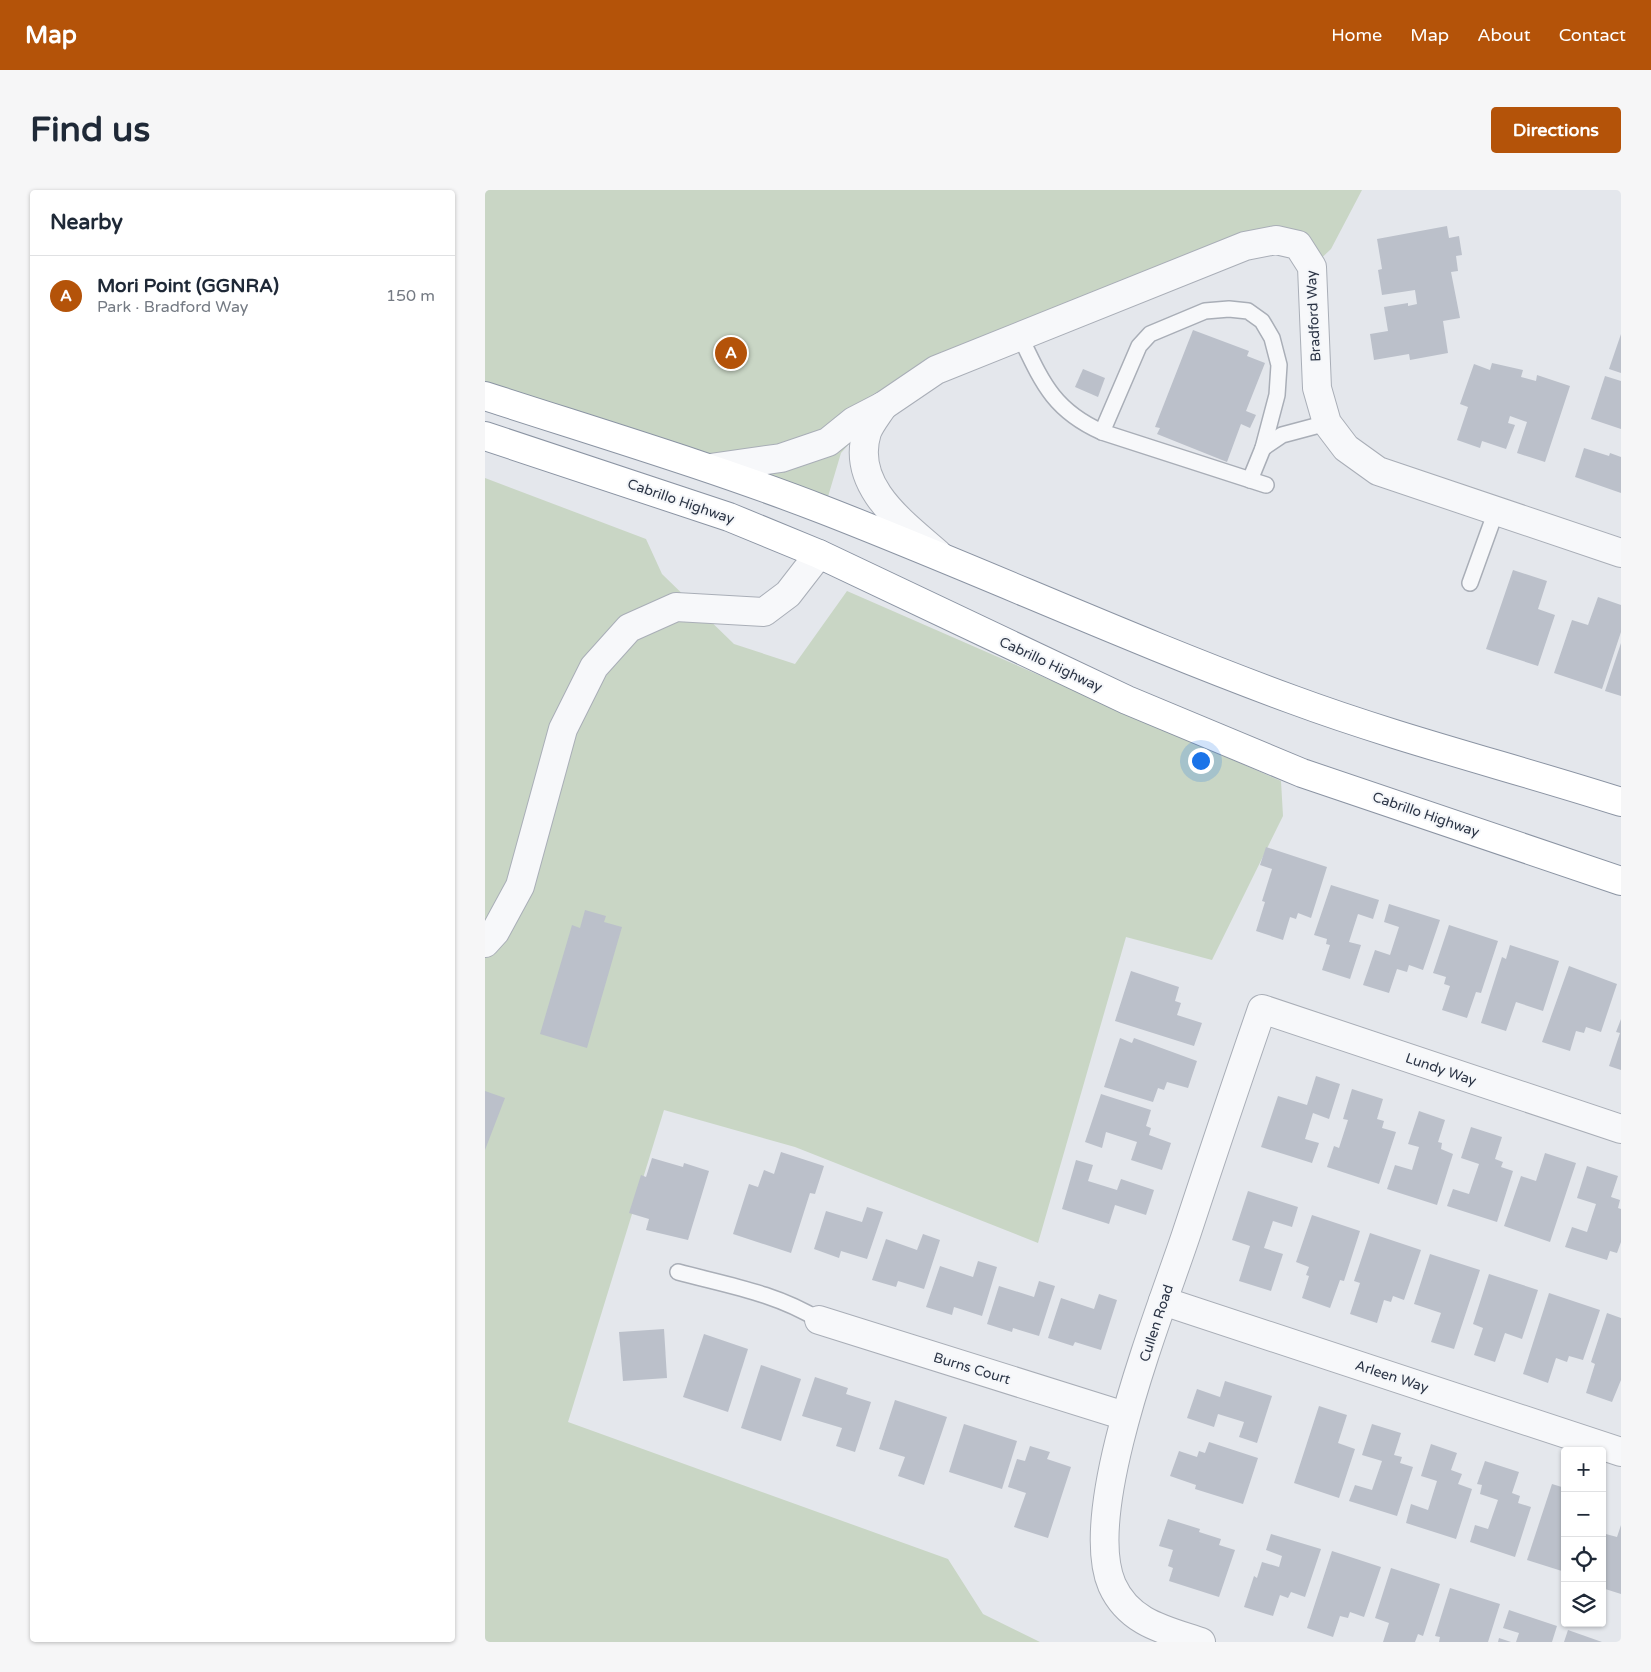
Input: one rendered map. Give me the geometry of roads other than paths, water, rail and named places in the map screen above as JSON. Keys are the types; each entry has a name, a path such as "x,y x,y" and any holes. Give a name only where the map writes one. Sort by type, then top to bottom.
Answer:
{"highway":[{"path":"485,396 710,468 939,555 1164,650 1292,699 1401,737 1621,802"},
{"name":"Cabrillo Highway","path":"485,436 720,514 819,554 1127,700 1302,773 1621,882"}],"street":[{"name":"Bradford Way","path":"710,468 781,458 828,442 853,421 883,406 936,370 1245,246 1275,240 1297,245 1312,267 1317,388 1327,423 1346,448 1378,471 1621,553"},
{"name":"Bradford Way","path":"883,406 867,432 864,456 867,475 891,513 939,555"},
{"path":"485,943 495,932 520,886 563,729 594,667 629,628 676,607 764,612 788,594 819,554"},
{"name":"Lundy Way","path":"1262,1009 1621,1129"},
{"name":"Cullen Road","path":"1201,1642 1155,1627 1124,1607 1112,1584 1104,1556 1108,1495 1125,1416 1262,1009"},
{"name":"Arleen Way","path":"1163,1301 1621,1452"},
{"name":"Burns Court","path":"819,1320 1125,1416"}],"lane":[{"path":"1102,432 1139,346 1150,334 1205,311 1229,308 1248,311 1262,320 1272,338 1279,365 1277,395 1263,448 1250,480"},
{"path":"1019,336 1040,379 1055,399 1080,422 1102,432 1266,485"},
{"path":"1263,448 1282,435 1327,423"},
{"path":"1470,583 1496,511"},
{"path":"678,1272 778,1299 797,1307 819,1320"}],"place":[{"name":"Mori Point (GGNRA)","path":"731,353"}]}
